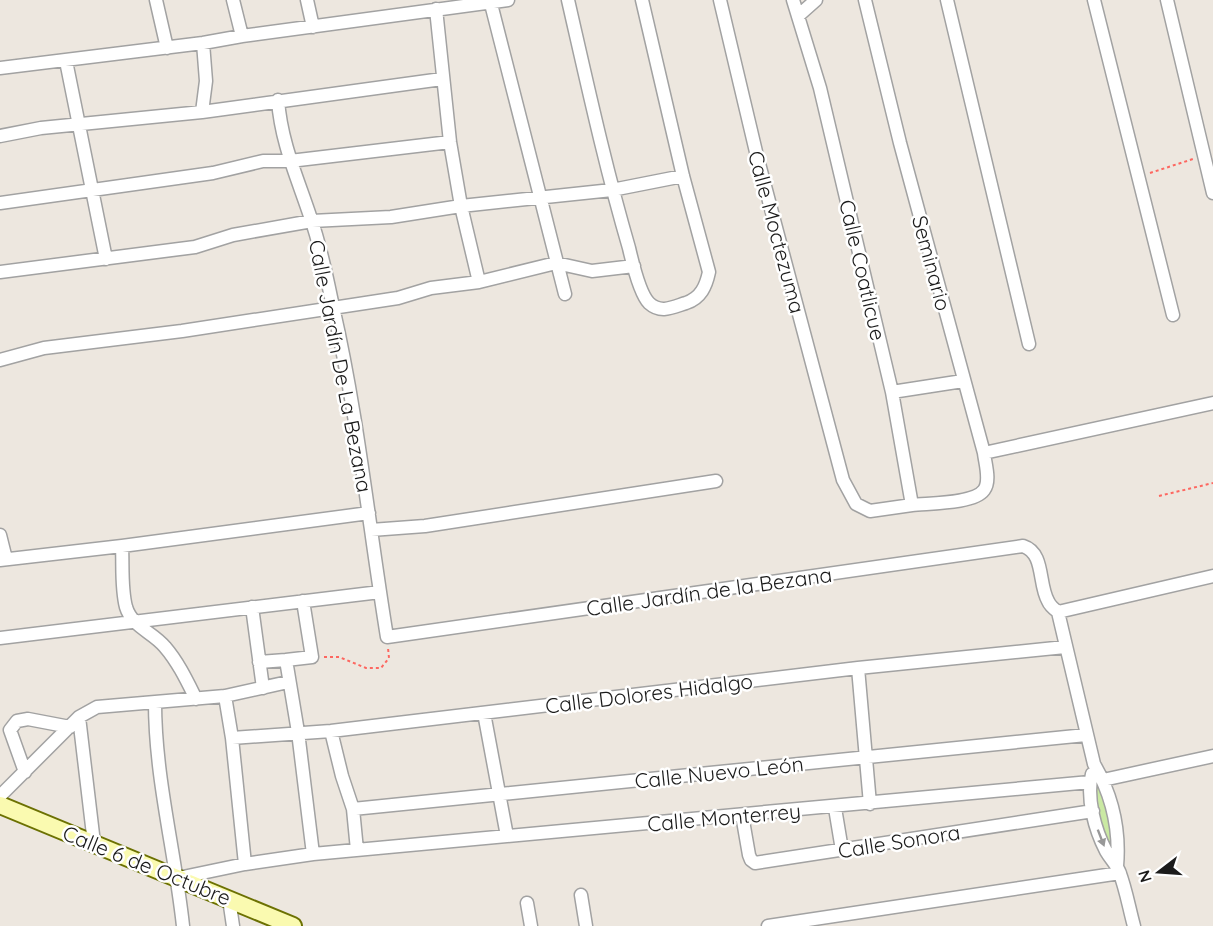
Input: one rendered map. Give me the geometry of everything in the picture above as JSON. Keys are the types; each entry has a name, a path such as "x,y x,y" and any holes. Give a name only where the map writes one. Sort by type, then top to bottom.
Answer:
{"street":[{"path":"156,0 167,48"},
{"path":"233,0 242,36"},
{"path":"307,0 313,27"},
{"path":"0,68 167,48 313,27 418,6 436,9 460,3 508,0"},
{"path":"568,0 612,190 634,266 646,301 656,309 666,310 694,300 706,285 709,272 683,176 642,0"},
{"name":"Calle Moctezuma","path":"720,0 757,156 843,480 856,504 870,511 912,505"},
{"name":"Calle Coatlicue","path":"793,0 820,88 892,392 912,505"},
{"path":"798,16 816,0"},
{"name":"Seminario","path":"865,0 900,143 984,453 987,482 984,490 975,496 951,502 912,505"},
{"path":"947,0 1029,344"},
{"path":"1094,0 1173,315"},
{"path":"1167,0 1213,192"},
{"path":"490,2 565,294"},
{"path":"436,9 450,142 478,282"},
{"path":"202,112 206,81 203,43"},
{"path":"66,61 106,259"},
{"path":"0,136 41,128 202,112 442,79"},
{"name":"Calle Jardín De La Bezana","path":"278,100 279,118 290,161 312,221 334,308 356,429 387,637"},
{"path":"0,203 213,173 263,161 290,161 450,142"},
{"path":"0,272 195,247 233,235 312,221 391,217 461,206 612,190 683,176"},
{"path":"0,360 44,348 182,332 398,298 431,288 478,282 556,263 592,271 634,266"},
{"path":"892,392 963,381"},
{"path":"984,453 1213,404"},
{"path":"371,530 425,526 716,481"},
{"path":"0,535 3,559 122,546 369,513"},
{"path":"122,546 124,594 127,609 134,622 164,645 184,675 196,699"},
{"name":"Calle Jardín de la Bezana","path":"387,637 1023,546 1030,548 1036,554 1047,600 1058,612"},
{"path":"1134,926 1119,870 1117,833 1103,780 1094,764 1086,735 1058,612 1213,576"},
{"path":"0,638 380,592"},
{"path":"260,662 312,657 303,601"},
{"path":"252,607 263,688"},
{"name":"Calle Dolores Hidalgo","path":"232,738 331,731 858,668 1065,647"},
{"path":"286,660 298,732 313,854"},
{"path":"858,668 870,804"},
{"path":"0,796 79,717 97,707 225,696 288,682"},
{"path":"225,696 232,738 244,864"},
{"path":"155,702 161,786 178,878 183,926"},
{"path":"484,713 507,836"},
{"path":"79,717 94,843"},
{"path":"25,772 10,730 17,721 28,719 70,727"},
{"path":"331,731 353,809 357,850"},
{"name":"Calle Nuevo León","path":"353,809 1086,735"},
{"path":"1103,780 1213,756"},
{"path":"1094,764 1090,782 1098,833 1119,870"},
{"name":"Calle Monterrey","path":"178,878 244,864 313,854 835,808 1090,782"},
{"name":"Calle 6 de Octubre","path":"0,805 290,925"},
{"path":"835,808 842,850"},
{"name":"Calle Sonora","path":"742,815 749,855 755,862 1093,811"},
{"path":"768,926 1119,870"},
{"path":"581,894 586,926"},
{"path":"229,899 232,926"},
{"path":"527,903 531,926"}],"path":[{"path":"1137,177 1204,156"},
{"path":"1159,496 1213,483"},
{"path":"312,657 339,657 366,668 381,668 389,658 387,637"}],"green space":[{"path":"1100,782 1115,845 1111,852 1098,818 1095,784"}]}
